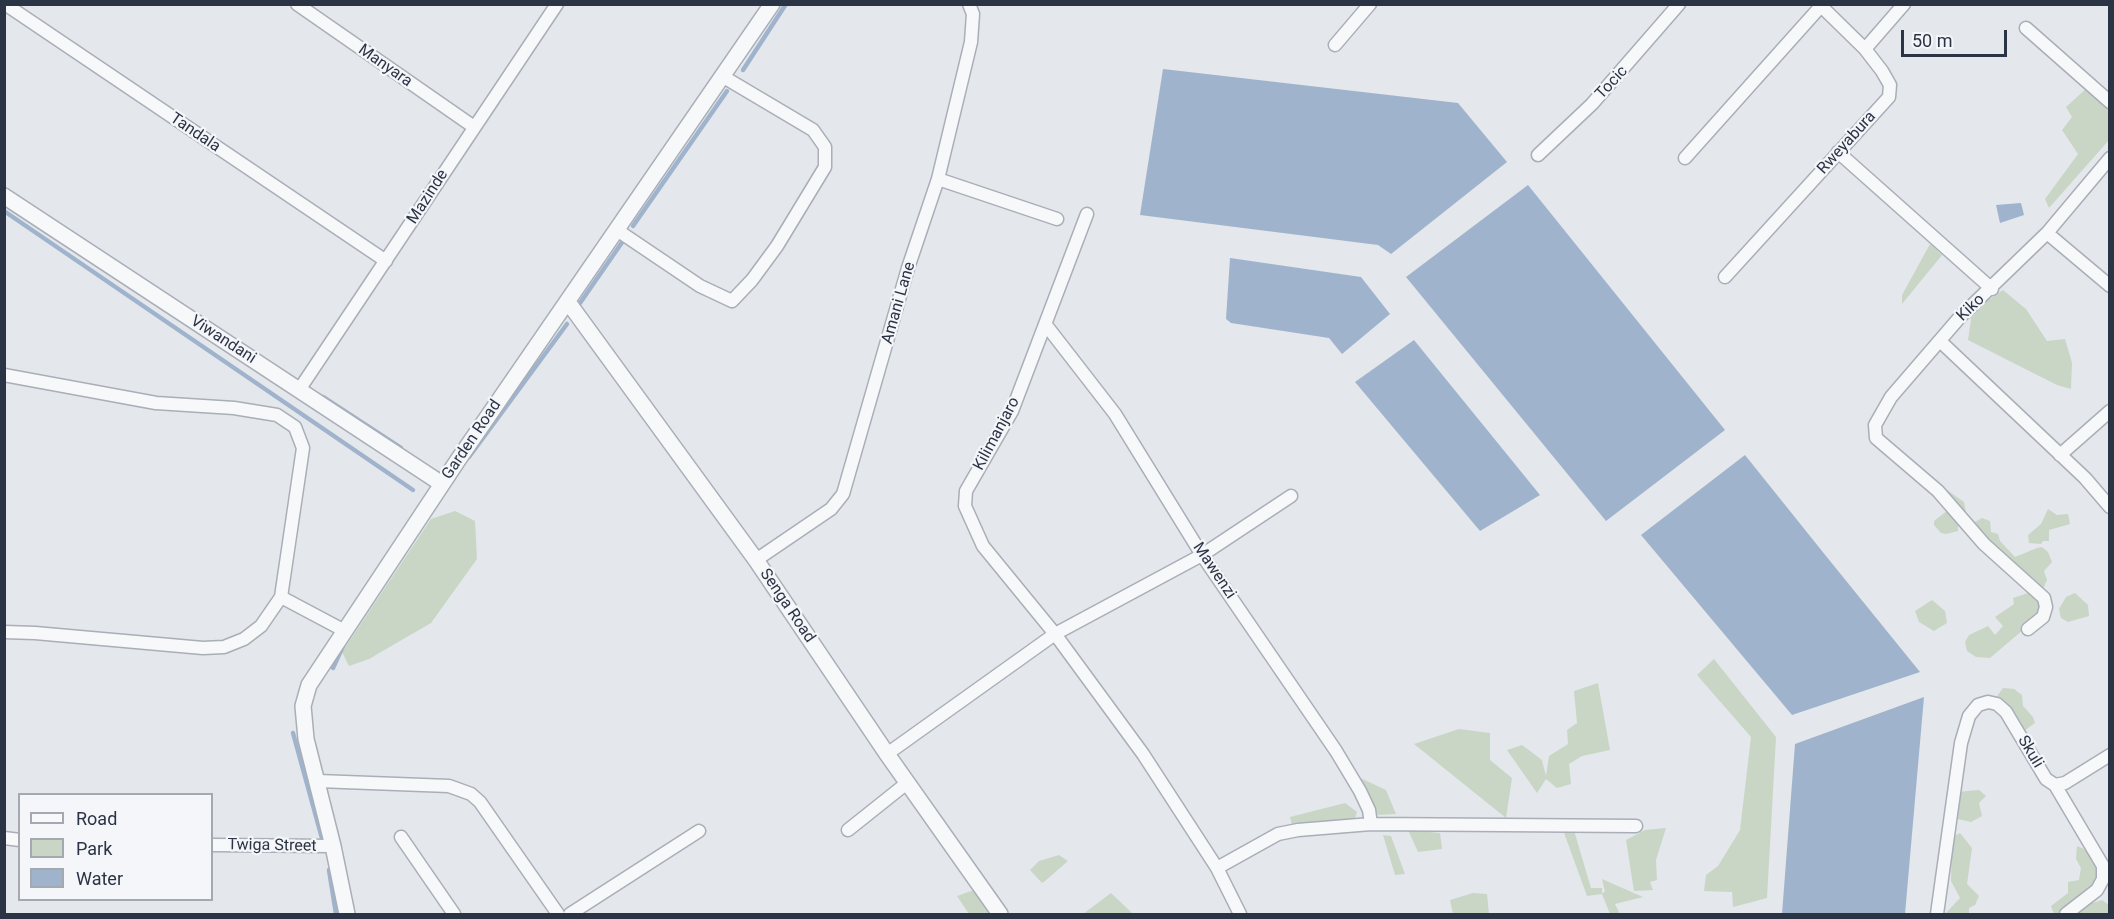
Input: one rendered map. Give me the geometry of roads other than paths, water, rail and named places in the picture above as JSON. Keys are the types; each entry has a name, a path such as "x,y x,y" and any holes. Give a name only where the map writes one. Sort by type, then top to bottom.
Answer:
{"street":[{"name":"Tandala","path":"4,4 386,261"},
{"name":"Manyara","path":"297,4 474,127"},
{"name":"Mazinde","path":"299,390 557,4"},
{"name":"Garden Road","path":"347,915 318,781 306,739 303,706 309,685 442,484 772,4"},
{"name":"Amani Lane","path":"756,560 831,510 843,495 908,268 938,179 971,42 973,14 969,4"},
{"path":"1335,45 1370,4"},
{"name":"Tocic","path":"1538,155 1592,104 1679,4"},
{"path":"1865,49 1904,4"},
{"path":"1685,158 1820,5"},
{"name":"Rweyabura","path":"1725,278 1889,97 1890,85 1865,49 1820,5"},
{"path":"2026,28 2109,102"},
{"path":"617,230 700,286 732,301 752,280 777,246 825,167 825,147 813,130 722,76"},
{"path":"1838,152 1992,289"},
{"name":"Kiko","path":"2028,629 2043,617 2046,607 2044,597 1984,544 1938,491 1876,438 1875,425 1891,397 1941,342 1960,317 1992,289 2048,233 2109,158"},
{"path":"938,179 1057,219"},
{"name":"Viwandani","path":"4,196 442,484"},
{"name":"Kilimanjaro","path":"1087,214 1012,411 966,491 965,506 983,546 1055,634 1143,754 1217,868 1240,915"},
{"path":"2048,233 2109,286"},
{"name":"Senga Road","path":"568,302 756,560 886,754 1000,915"},
{"name":"Mawenzi","path":"1046,326 1115,414 1202,555 1346,766 1369,810 1371,824"},
{"path":"1941,342 2085,478 2109,507"},
{"path":"4,375 156,403 234,408 277,415 287,419 301,437 303,448 281,597 261,626 244,639 224,647 203,648 4,632"},
{"path":"2060,455 2109,411"},
{"path":"886,754 1055,634 1202,555 1291,496"},
{"path":"281,597 345,631"},
{"name":"Skuli","path":"1937,915 1961,743 1969,716 1978,705 1988,702 1997,704 2006,712 2046,779 2055,785 2065,783 2109,755"},
{"path":"318,781 449,786 471,794 480,802 558,915"},
{"path":"848,830 907,783"},
{"path":"2055,785 2106,866 2097,890 2066,915"},
{"path":"1217,868 1278,834 1298,830 1371,824 1636,826"},
{"path":"570,915 699,831"},
{"path":"401,837 454,915"},
{"name":"Twiga Street","path":"213,845 333,846"}],"water":[{"path":"1163,69 1458,103 1507,162 1391,254 1378,245 1140,215"},
{"path":"1528,185 1725,430 1606,521 1406,277"},
{"path":"2021,203 2024,215 2000,223 1996,205"},
{"path":"1230,258 1361,277 1390,314 1342,354 1329,338 1231,323 1226,319"},
{"path":"1414,340 1540,495 1480,531 1355,382"},
{"path":"1745,455 1920,672 1792,715 1641,535"},
{"path":"1924,697 1905,914 1782,914 1795,744"}],"waterway":[{"path":"743,70 786,4"},
{"path":"633,226 727,91"},
{"path":"4,211 413,490"},
{"path":"580,303 623,241"},
{"path":"469,457 567,324"},
{"path":"323,397 401,448"},
{"path":"333,668 343,646"},
{"path":"293,733 323,842"},
{"path":"329,870 336,914"}]}
